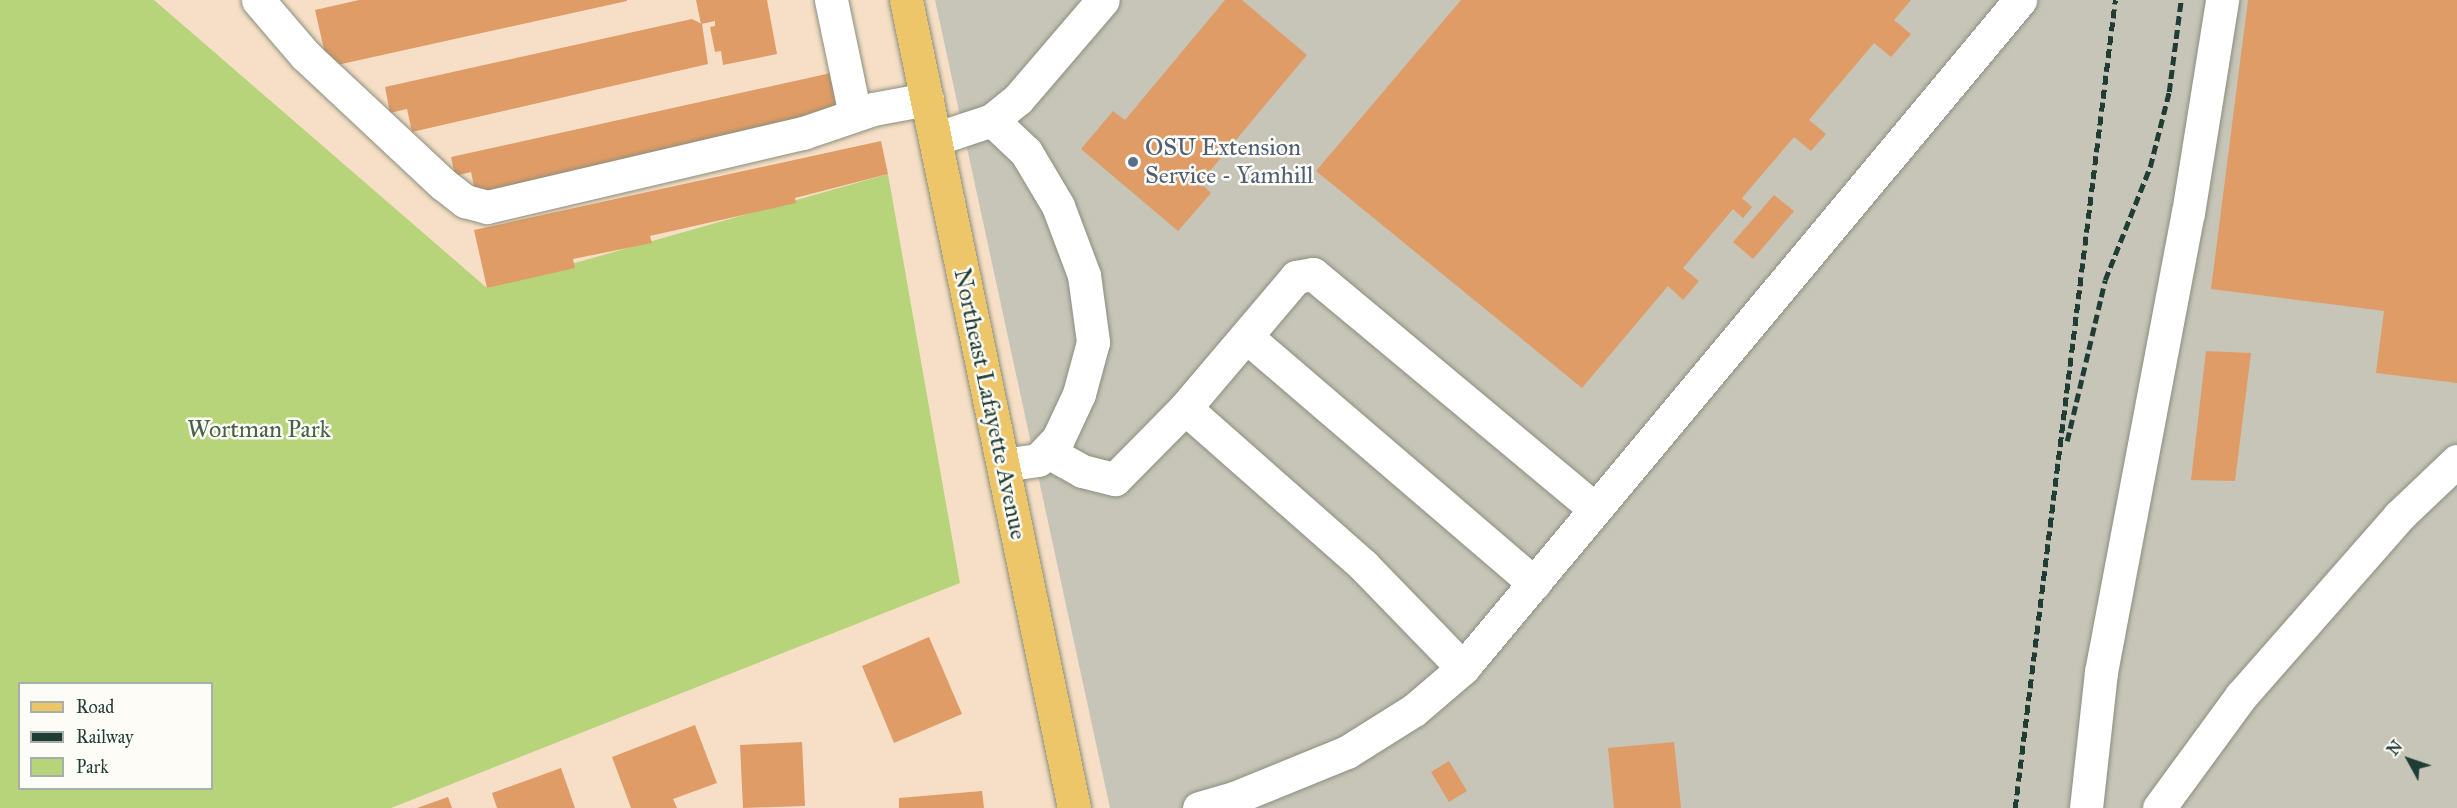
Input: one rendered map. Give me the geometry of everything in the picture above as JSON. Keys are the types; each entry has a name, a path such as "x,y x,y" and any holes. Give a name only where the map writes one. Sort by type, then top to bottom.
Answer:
{"main road":[{"name":"Northeast Lafayette Avenue","path":"906,0 1074,808"}],"lane":[{"path":"258,0 305,55 444,184 465,201 487,207 803,134 855,115 927,99"},
{"path":"831,0 855,115"},
{"path":"935,139 992,120 1018,99 1103,0"},
{"path":"1199,808 1241,803 1347,752 1414,710 1463,668 2020,0"},
{"path":"2086,808 2101,672 2188,213 2222,0"},
{"path":"992,120 1026,152 1058,206 1084,275 1092,318 1093,342 1079,394 1068,421 1048,452 1038,460 1003,465"},
{"path":"1048,452 1082,471 1115,479 1185,408 1248,338 1296,277 1312,274 1595,509"},
{"path":"1248,338 1534,582"},
{"path":"1185,408 1364,566 1463,668"},
{"path":"2159,808 2241,696 2399,516 2457,461"}],"shaded area":[{"path":"935,0 2457,0 2457,808 1110,808"}],"green space":[{"name":"Wortman Park","path":"0,0 154,0 487,288 888,174 960,583 391,808 0,808"}],"building":[{"path":"359,0 627,1 328,67 315,10"},
{"path":"696,0 767,0 777,54 723,65 721,51 715,52 710,27 715,26 715,21 701,24"},
{"path":"1225,0 1242,0 1307,55 1200,183 1211,193 1178,231 1081,149 1113,111 1125,120"},
{"path":"1461,0 1911,0 1894,20 1911,34 1891,57 1874,43 1809,120 1826,134 1811,151 1794,137 1742,198 1752,207 1743,218 1733,209 1683,268 1699,281 1683,300 1668,286 1582,388 1316,171"},
{"path":"2248,0 2457,0 2457,383 2376,373 2384,311 2211,289"},
{"path":"692,19 702,24 708,64 412,132 407,109 390,113 385,87"},
{"path":"831,73 839,109 476,196 471,172 455,176 451,157"},
{"path":"881,141 888,174 795,198 796,203 650,236 652,243 573,259 575,268 487,288 474,230"},
{"path":"1774,195 1794,211 1753,259 1733,242"},
{"path":"2206,351 2251,353 2235,481 2191,480"},
{"path":"929,637 962,714 894,743 862,666"},
{"path":"695,725 717,783 673,799 677,808 631,808 612,757"},
{"path":"802,742 805,806 743,808 740,745"},
{"path":"1674,742 1681,808 1614,808 1608,748"},
{"path":"1449,761 1467,791 1449,802 1431,772"},
{"path":"561,768 575,808 497,808 492,793"},
{"path":"982,791 984,808 899,808 899,798"},
{"path":"448,797 452,808 417,808"}],"railway":[{"path":"2015,808 2115,0"},
{"path":"2067,441 2105,280 2150,167 2169,92 2181,0"}],"place":[{"name":"OSU Extension Service - Yamhill","path":"1133,162"}]}
